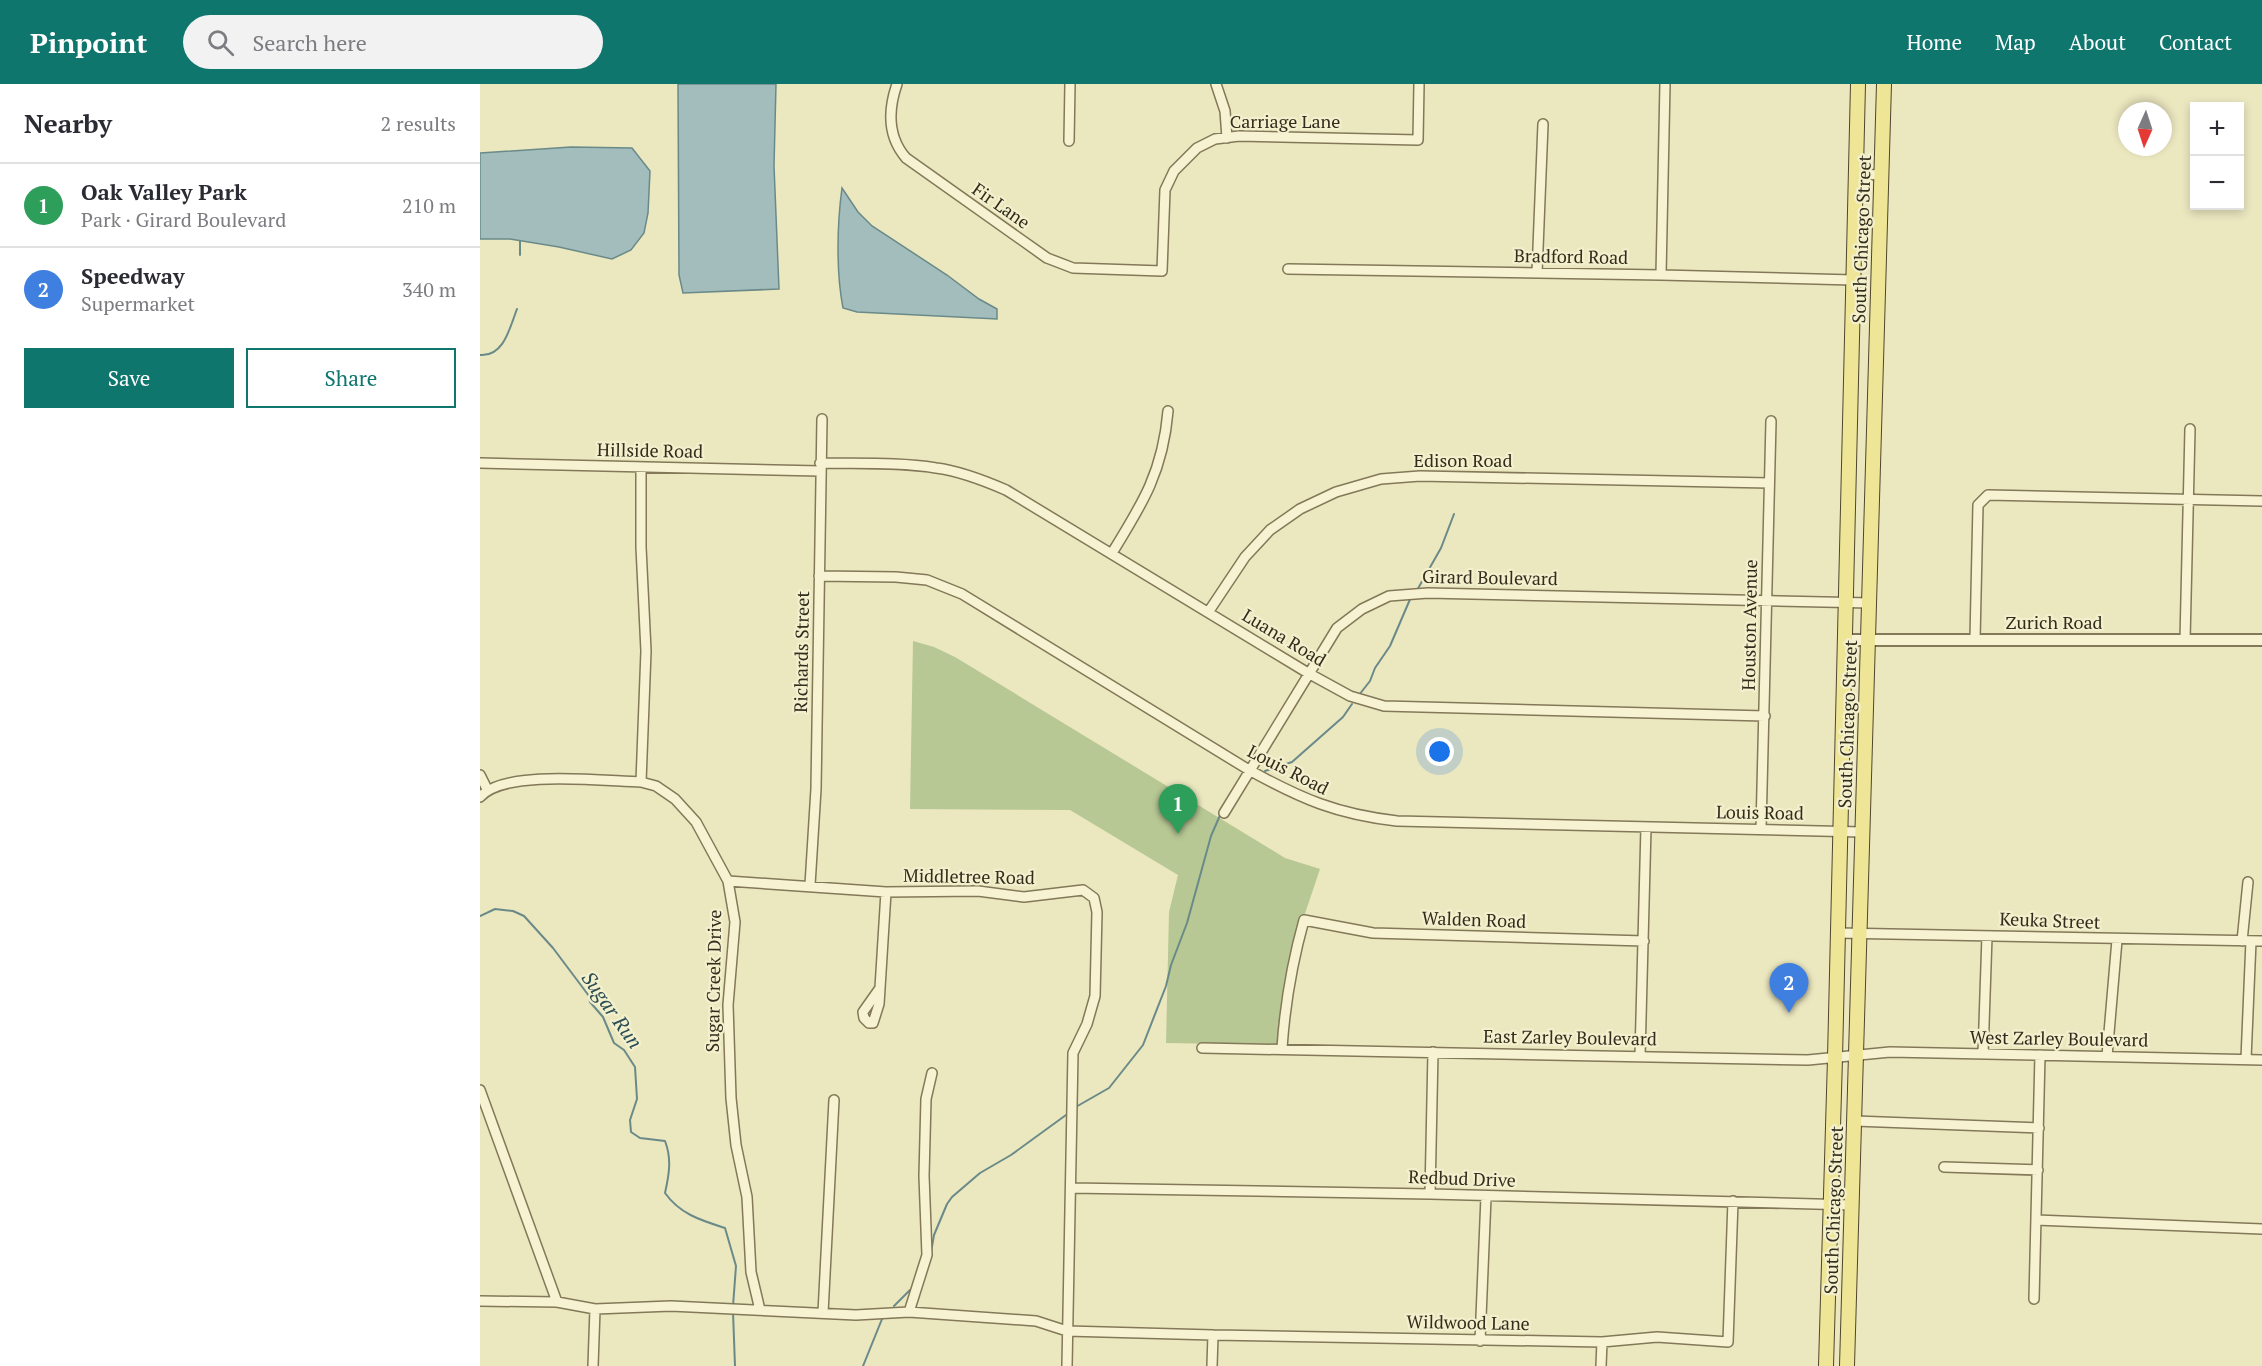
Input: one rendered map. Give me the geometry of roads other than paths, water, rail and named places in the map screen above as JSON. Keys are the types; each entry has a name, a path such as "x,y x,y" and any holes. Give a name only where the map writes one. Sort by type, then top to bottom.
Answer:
{"main road":[{"name":"South Chicago Street","path":"1826,1366 1847,602 1858,84"},
{"name":"South Chicago Street","path":"1847,1366 1884,84"}],"street":[{"name":"Fir Lane","path":"897,84 893,95 890,125 893,140 906,158 1037,251 1060,265 1073,268 1162,271"},
{"path":"1069,141 1070,84"},
{"path":"1216,84 1225,111 1227,138"},
{"name":"Carriage Lane","path":"1162,271 1165,190 1174,171 1197,148 1215,139 1239,136 1418,140 1419,84"},
{"path":"1661,275 1665,84"},
{"path":"1537,273 1543,124"},
{"path":"1855,174 1882,175"},
{"name":"Bradford Road","path":"1288,269 1853,280"},
{"path":"1112,553 1150,488 1166,437 1168,411"},
{"name":"Richards Street","path":"810,885 816,789 822,419"},
{"name":"Houston Avenue","path":"1761,829 1771,421"},
{"path":"2185,640 2190,429"},
{"name":"Hillside Road","path":"480,463 641,467 820,467"},
{"name":"Luana Road","path":"820,467 905,465 937,468 970,475 1006,490 1308,673 1350,696 1384,706 1765,716"},
{"path":"641,467 641,547 646,651 641,782"},
{"name":"Edison Road","path":"1209,611 1245,557 1270,530 1309,505 1336,492 1381,479 1419,476 1769,483"},
{"path":"1975,639 1978,505 1988,495 2262,501"},
{"name":"Louis Road","path":"819,576 896,577 927,580 962,594 1249,770 1303,798 1325,807 1362,817 1397,821 1863,832"},
{"name":"Girard Boulevard","path":"1224,813 1337,628 1362,609 1389,596 1428,593 1870,603"},
{"name":"Zurich Road","path":"1845,640 2262,640"},
{"path":"480,776 487,789 480,797"},
{"name":"Sugar Creek Drive","path":"487,789 528,778 641,782 656,786 675,799 696,822 728,881 735,922 728,1005 731,1098 736,1145 747,1197 751,1272 760,1310"},
{"path":"1640,1056 1646,827"},
{"name":"Middletree Road","path":"728,881 886,892 978,891 1024,897 1083,890 1094,898 1097,912 1095,996 1087,1024 1073,1053 1066,1366"},
{"path":"2246,1059 2248,882"},
{"path":"880,988 886,892"},
{"name":"Walden Road","path":"1282,1048 1284,1008 1292,962 1304,920 1373,933 1644,941"},
{"name":"Keuka Street","path":"1838,933 2262,942"},
{"path":"1983,1054 1987,936"},
{"path":"2107,1056 2117,940"},
{"name":"East Zarley Boulevard","path":"1202,1047 1808,1060 1856,1056"},
{"path":"1430,1194 1433,1052"},
{"name":"West Zarley Boulevard","path":"1856,1056 1890,1052 2262,1060"},
{"path":"2034,1299 2040,1055"},
{"path":"909,1312 927,1255 924,1176 926,1099 932,1073"},
{"path":"480,1090 557,1302"},
{"path":"823,1313 834,1100"},
{"path":"1855,1121 2039,1128"},
{"path":"1944,1167 2038,1170"},
{"name":"Redbud Drive","path":"1071,1188 1430,1194 1852,1205"},
{"path":"1480,1341 1486,1197"},
{"name":"Wildwood Lane","path":"480,1301 557,1302 595,1309 671,1306 856,1315 909,1312 1036,1321 1067,1331 1480,1341 1602,1342 1657,1337 1728,1342 1733,1201"},
{"path":"2036,1220 2262,1229"},
{"path":"593,1366 595,1309"},
{"path":"1212,1335 1212,1366"},
{"path":"1601,1366 1602,1342"}],"water":[{"path":"678,84 776,84 774,166 779,289 683,293 679,275"},
{"path":"571,147 632,148 650,171 648,213 644,233 631,250 612,259 510,239 480,239 480,153"},
{"path":"842,188 858,212 872,226 997,309 997,319 857,312 843,308 838,248"}],"waterway":[{"path":"520,241 520,255"},
{"path":"480,355 495,351 500,346 509,332 517,309"},
{"path":"1416,592 1441,548 1454,514"},
{"path":"1359,695 1370,681 1375,668 1390,646 1411,597"},
{"path":"1265,771 1292,762 1343,717 1352,704"},
{"path":"1074,1108 1109,1088 1143,1045 1166,986 1171,965 1187,923 1211,836 1221,813"},
{"name":"Sugar Run","path":"480,916 495,909 513,911 524,916 553,948 603,1017 614,1043 624,1050 635,1067 637,1099 630,1120 631,1132 640,1138 665,1141 669,1161 665,1193 684,1211 725,1228 736,1266 733,1306"},
{"path":"931,1252 934,1235 952,1197 980,1173 1011,1155 1066,1115"},
{"path":"894,1306 910,1290"},
{"name":"Sugar Run","path":"733,1312 735,1366"},
{"path":"863,1366 882,1319"}],"place":[{"name":"Oak Valley Park","path":"1178,834"},
{"name":"Speedway","path":"1789,1013"}]}
